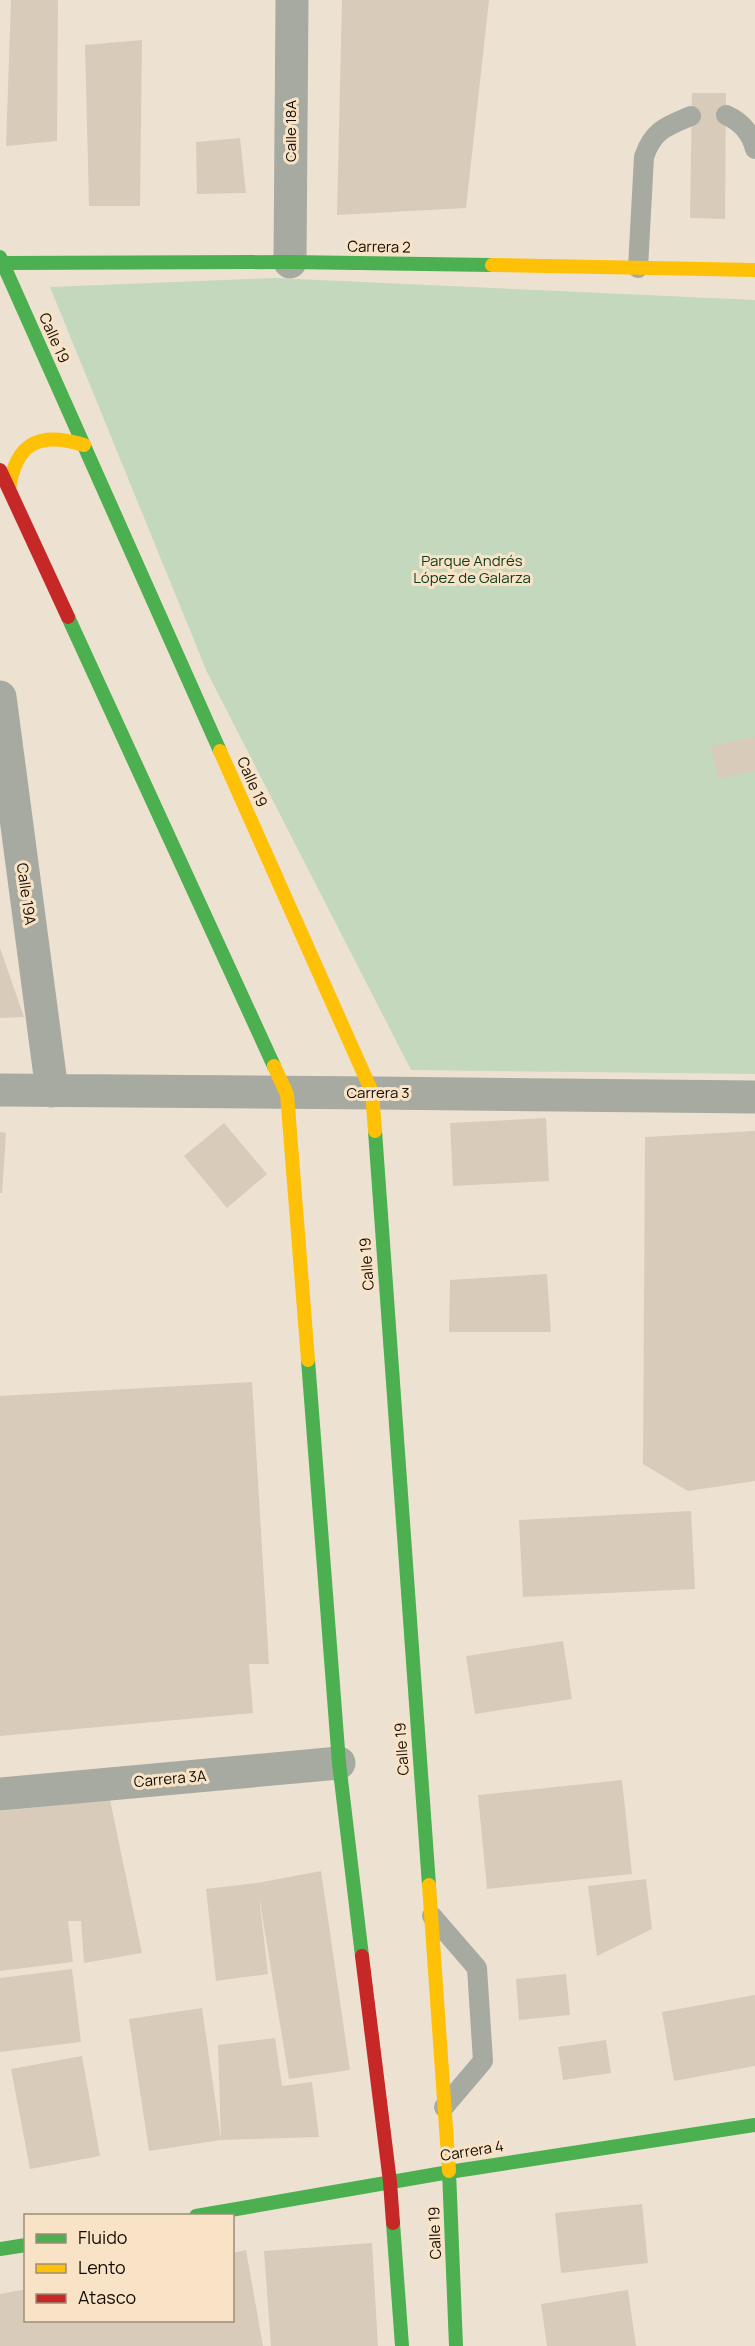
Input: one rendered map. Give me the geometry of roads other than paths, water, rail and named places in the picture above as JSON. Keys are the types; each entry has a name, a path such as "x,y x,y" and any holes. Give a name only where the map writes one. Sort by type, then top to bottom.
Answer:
{"main road":[{"name":"Carrera 2","path":"1,263 290,262 755,270"},
{"name":"Calle 19","path":"1,263 372,1092 449,2172 456,2346"},
{"path":"9,489 10,471 19,455 33,443 49,437 68,438 84,446"},
{"path":"0,470 287,1094 339,1763 390,2182 402,2346"},
{"name":"Carrera 4","path":"207,2214 449,2172 755,2125"},
{"path":"385,2313 394,2225"},
{"path":"0,2249 24,2245"}],"street":[{"name":"Calle 18A","path":"290,262 292,0"},
{"name":"Calle 19A","path":"0,697 52,1091"},
{"name":"Carrera 3","path":"0,1090 755,1097"},
{"name":"Carrera 3A","path":"0,1794 339,1763"}],"lane":[{"path":"726,115 740,121 753,140 755,149"},
{"path":"638,268 644,157 648,144 663,127 691,116"},
{"path":"430,1914 477,1968 479,1992 483,2061 444,2107"}],"park label":[{"name":"Parque Andrés López de Galarza","path":"472,570"}]}
